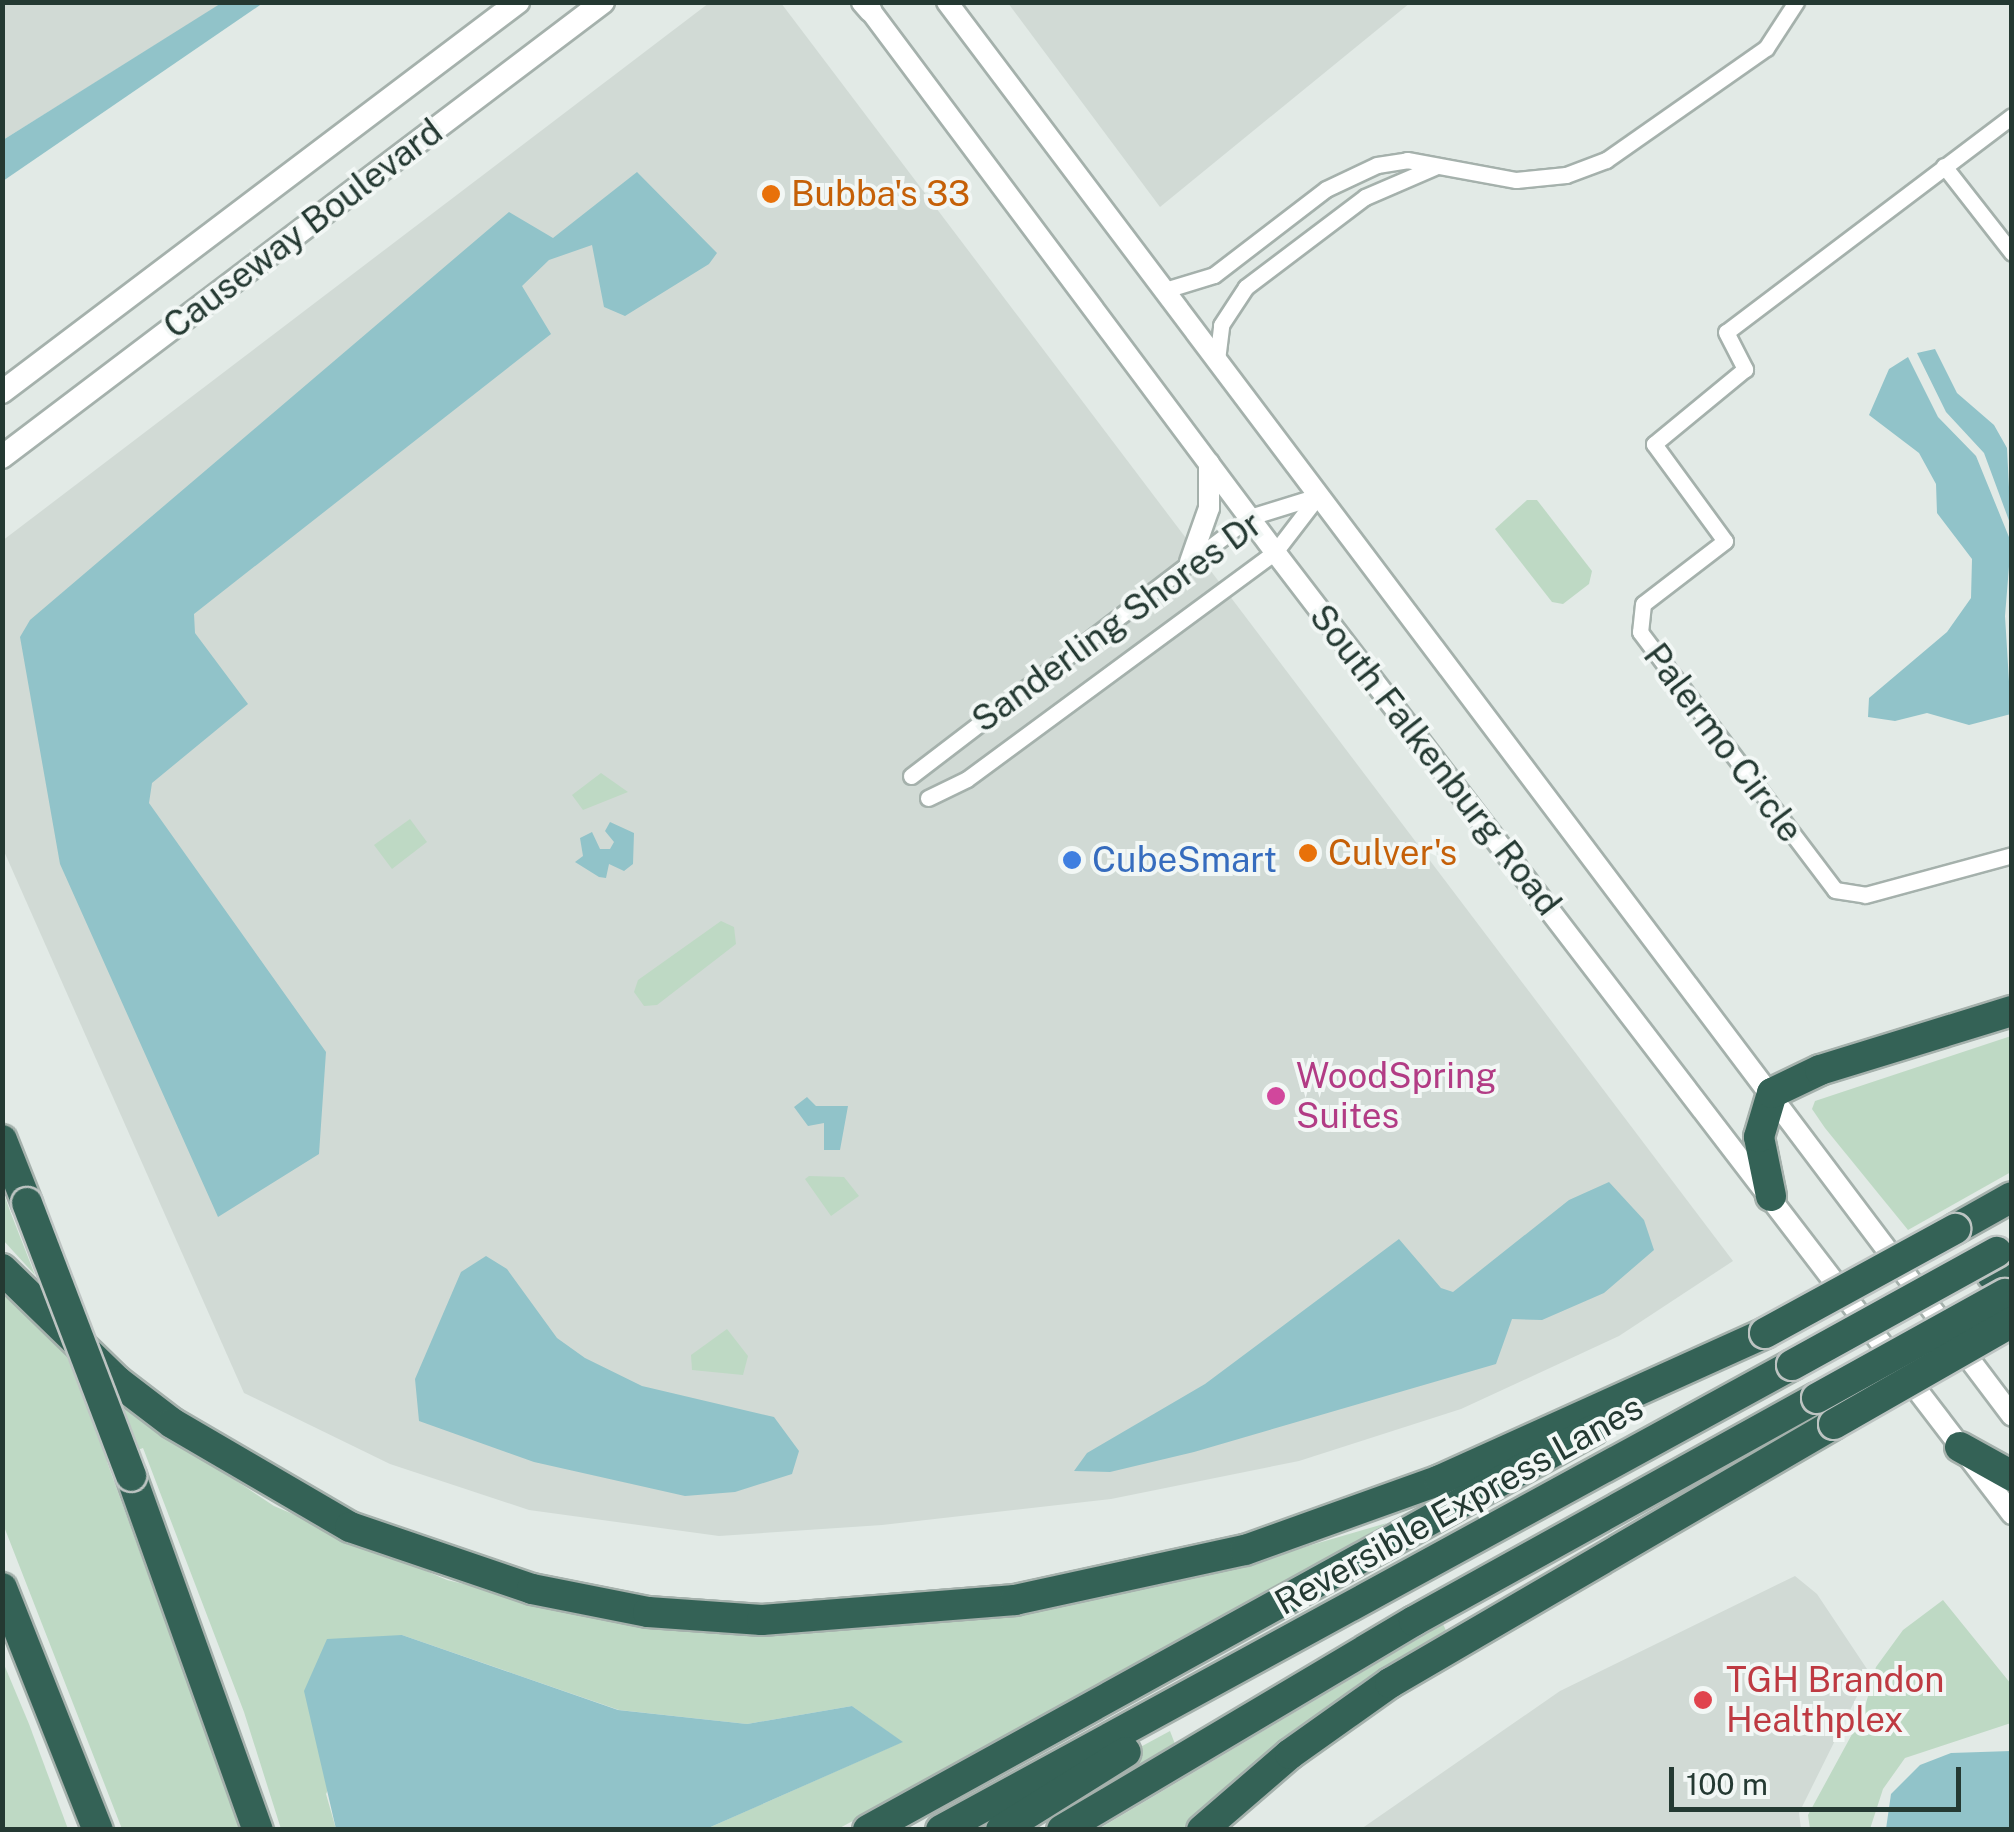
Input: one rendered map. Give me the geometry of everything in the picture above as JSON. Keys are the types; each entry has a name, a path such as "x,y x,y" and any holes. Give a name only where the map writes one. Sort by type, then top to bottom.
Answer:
{"highway":[{"path":"1771,1196 1759,1137 1772,1092 1820,1070 2012,1011"},
{"path":"2,1140 132,1476 258,1830"},
{"path":"868,1830 2012,1198"},
{"path":"2,1269 117,1380 172,1423 350,1527 532,1589 648,1612 762,1620 1015,1600 1245,1550 1440,1480 1765,1333"},
{"path":"1001,1830 1204,1707 1803,1380 2006,1277"},
{"path":"1202,1830 1290,1754 1390,1684 1834,1424 2006,1277"},
{"name":"Reversible Express Lanes","path":"941,1830 2006,1277"},
{"path":"1062,1830 1414,1620 1803,1380"},
{"path":"1960,1446 2012,1476"},
{"path":"2,1588 98,1830"}],"main road":[{"name":"Causeway Boulevard","path":"2,392 518,2"},
{"name":"Causeway Boulevard","path":"2,457 604,2"}],"street":[{"name":"South Falkenburg Road","path":"947,2 1772,1092 2012,1416"},
{"path":"1165,290 1214,275 1350,175 1406,160 1516,180 1566,175 1606,160 1766,48 1796,2"},
{"name":"South Falkenburg Road","path":"866,5 1276,552 2012,1514"},
{"name":"Palermo Circle","path":"2012,116 1726,332 1745,369 1654,444 1725,542 1644,604 1640,632 1834,890 1865,895 2012,855"},
{"path":"1216,360 1221,325 1246,287 1365,197 1441,165"},
{"path":"1944,166 2012,253"},
{"path":"1190,562 1209,508 1209,463"},
{"name":"Sanderling Shores Dr","path":"911,776 1250,517 1318,496"},
{"name":"Sanderling Shores Dr","path":"928,798 968,779 1276,552 1318,496"}],"shaded area":[{"path":"3,3 223,3 3,140"},
{"path":"709,3 781,3 1733,1261 1619,1336 1461,1409 1299,1461 1111,1499 882,1525 719,1536 529,1510 390,1464 244,1393 3,849 2,541"},
{"path":"1008,3 1410,3 1160,207"},
{"name":"TGH Brandon Healthplex","path":"1795,1576 1817,1594 1869,1672 1799,1813 1801,1829 1361,1829 1560,1691"}],"green space":[{"path":"1527,500 1537,500 1592,571 1589,584 1563,604 1552,602 1495,529"},
{"path":"601,773 628,792 583,810 572,795"},
{"path":"410,819 427,842 392,869 374,845"},
{"path":"721,921 734,927 736,944 657,1005 644,1006 634,992 638,980"},
{"path":"2011,1036 2011,1172 1908,1230 1825,1128 1812,1109 1815,1101"},
{"path":"844,1177 859,1196 831,1216 805,1179"},
{"path":"3,1191 10,1211 35,1275 3,1240"},
{"path":"3,1290 137,1415 274,1506 447,1580 632,1625 779,1634 1005,1615 1204,1576 1387,1523 1240,1613 836,1830 706,1829 902,1742 852,1706 747,1724 619,1710 402,1635 326,1794 336,1829 281,1829 244,1712 143,1448 107,1462 241,1829 122,1829 3,1524"},
{"path":"727,1329 748,1356 743,1375 692,1370 691,1355"},
{"path":"1943,1600 2011,1684 2011,1723 1905,1758 1883,1789 1870,1829 1810,1829 1808,1815 1863,1714 1876,1667 1903,1630"},
{"path":"1443,1624 1449,1637 1190,1829 1097,1830"},
{"path":"3,1662 29,1724 68,1829 3,1829"},
{"path":"1170,1731 1175,1744 1034,1829 987,1830"}],"water":[{"path":"223,2 263,3 3,181 3,140"},
{"path":"637,172 717,253 709,264 625,316 604,307 592,245 549,260 522,286 551,334 194,614 195,633 248,704 152,783 149,803 326,1052 319,1154 218,1217 60,864 20,637 30,620 509,212 553,238"},
{"path":"1935,349 1957,393 1994,425 2007,448 2011,526 1984,453 1946,412 1917,353"},
{"path":"1908,357 1938,417 1976,456 2011,542 2005,616 2011,714 1969,725 1927,713 1895,721 1868,717 1869,698 1947,632 1971,598 1972,559 1937,513 1936,484 1919,453 1869,415 1889,369"},
{"path":"610,822 634,833 633,864 624,871 609,864 606,878 575,862 583,856 580,838 592,832 600,849 610,849 614,842 605,831"},
{"path":"807,1097 816,1106 848,1106 840,1150 824,1150 824,1123 808,1126 794,1107"},
{"path":"1609,1182 1644,1220 1654,1250 1604,1293 1542,1320 1512,1319 1496,1364 1194,1452 1110,1472 1074,1471 1087,1453 1205,1384 1399,1239 1441,1288 1453,1292 1569,1200"},
{"path":"486,1256 507,1269 557,1338 585,1358 642,1386 774,1417 799,1451 792,1474 735,1492 685,1496 534,1462 419,1421 415,1379 461,1272"},
{"path":"402,1635 618,1710 747,1724 852,1706 903,1742 706,1829 336,1829 304,1691 327,1639"},
{"path":"2011,1751 2011,1829 1886,1829 1891,1794 1920,1765 1951,1753"}],"place":[{"name":"Bubba's 33","path":"771,194"},
{"name":"Culver's","path":"1308,853"},
{"name":"CubeSmart","path":"1072,860"},
{"name":"WoodSpring Suites","path":"1276,1096"},
{"name":"TGH Brandon Healthplex","path":"1703,1700"}]}
